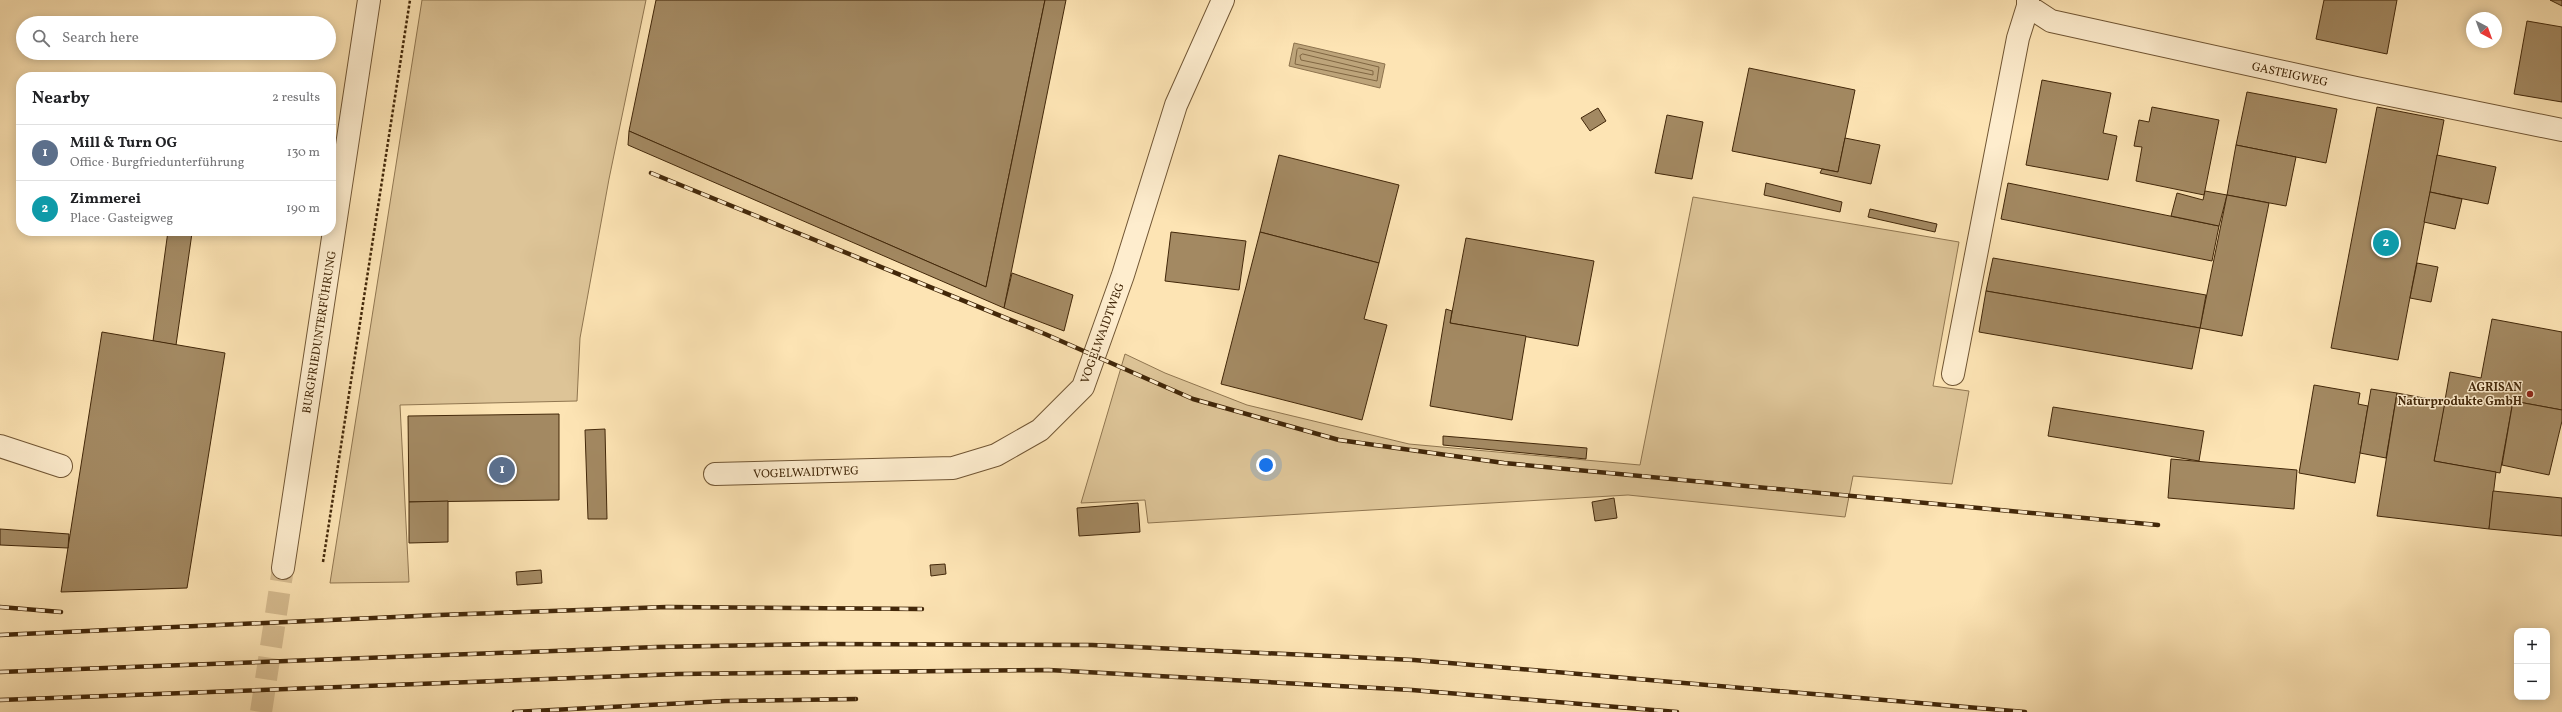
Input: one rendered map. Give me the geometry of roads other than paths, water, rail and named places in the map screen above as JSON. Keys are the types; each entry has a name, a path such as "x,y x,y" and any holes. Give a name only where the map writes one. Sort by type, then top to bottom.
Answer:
{"street":[{"name":"BURGFRIEDUNTERFÜHRUNG","path":"336,215 369,0"},
{"name":"VOGELWAIDTWEG","path":"716,474 953,468 996,454 1040,430 1083,386 1123,275 1176,105 1223,0"},
{"name":"GASTEIGWEG","path":"2028,3 2051,21 2130,40 2562,130"},
{"path":"1953,374 2018,38 2028,3"},
{"name":"BURGFRIEDUNTERFÜHRUNG","path":"282,568 333,236"},
{"path":"0,446 61,466"}],"water":[{"path":"1294,43 1385,64 1380,88 1289,66"}],"tunnel":[{"path":"261,712 283,568"}],"railway":[{"path":"651,173 1045,334 1193,399 1339,440 1504,463 2158,525"},
{"path":"0,607 61,612"},
{"path":"0,635 439,615 667,607 922,609"},
{"path":"0,672 657,647 822,644 1092,645 1414,660 2025,712"},
{"path":"0,700 678,674 1049,670 1412,690 1677,712"},
{"path":"514,712 725,701 856,699"}],"place":[{"name":"Zimmerei","path":"2386,243"},
{"name":"AGRISAN Naturprodukte GmbH","path":"2530,394"},
{"name":"Mill & Turn OG","path":"502,470"}]}
